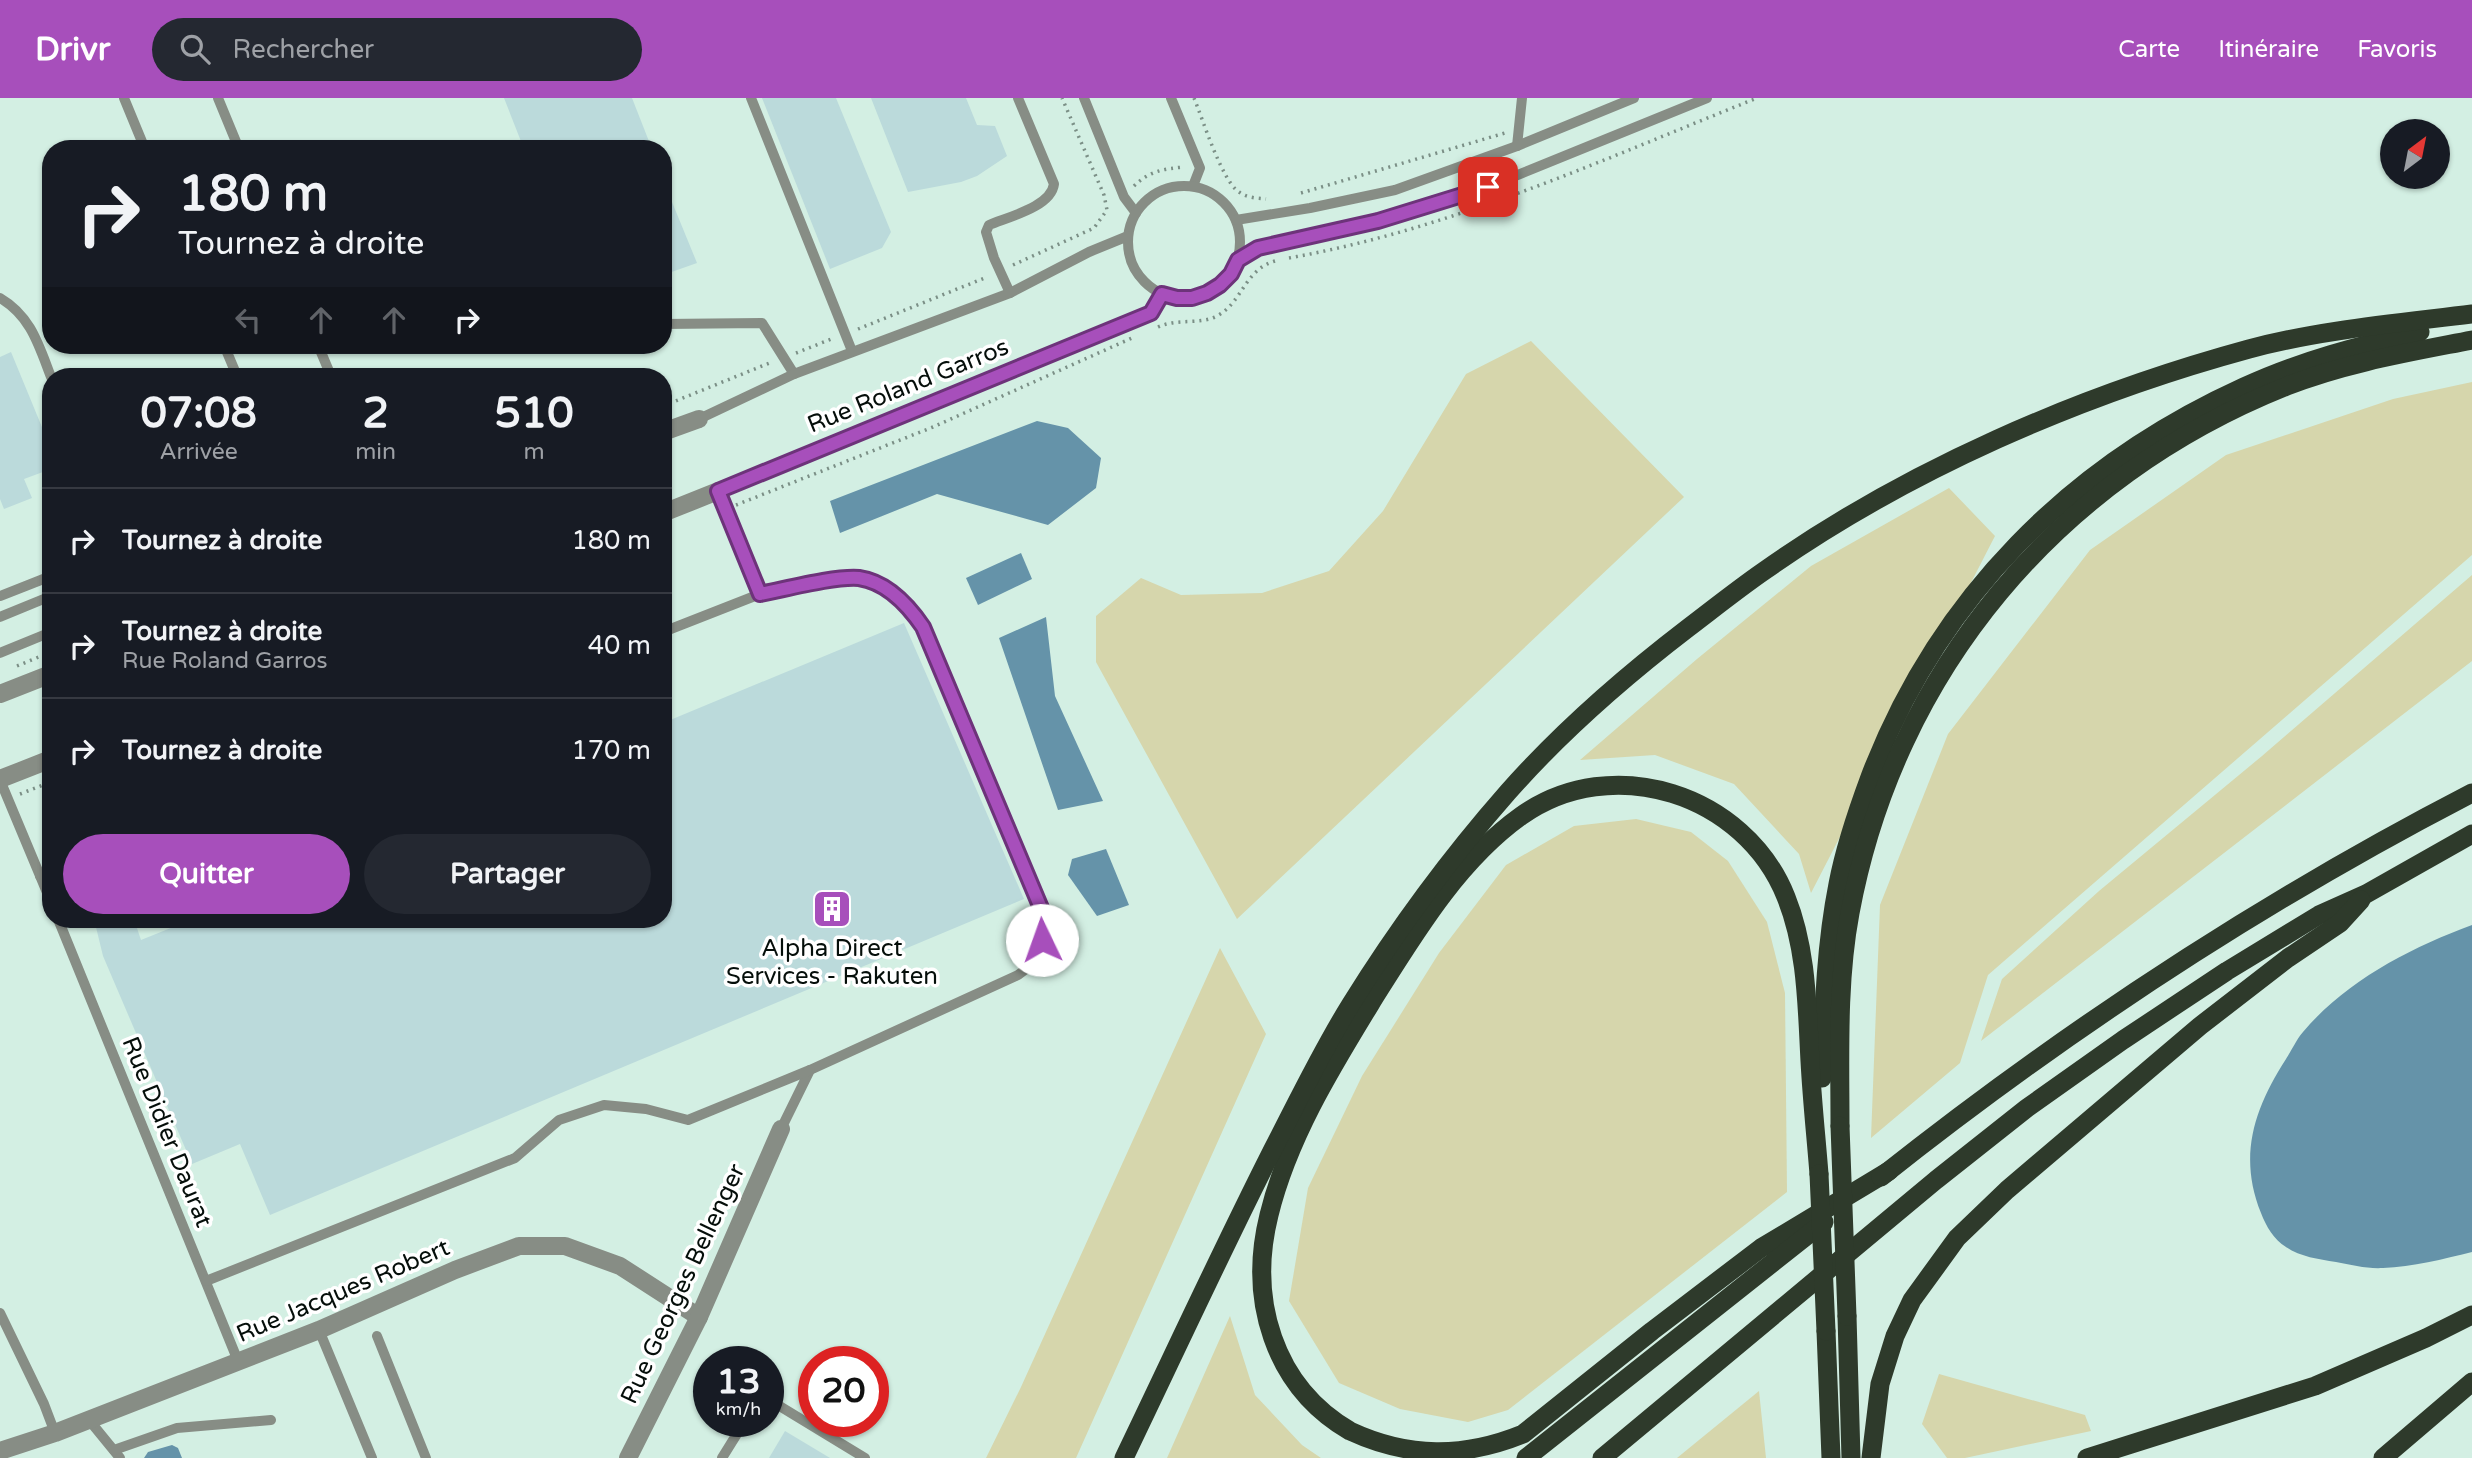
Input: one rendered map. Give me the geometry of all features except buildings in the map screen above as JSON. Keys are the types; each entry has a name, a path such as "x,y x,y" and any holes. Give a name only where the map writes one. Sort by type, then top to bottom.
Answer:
{"highway":[{"path":"1819,1174 1825,975 1838,882 1847,846 1876,762 1896,716 1943,635 1971,598 2002,559 2068,495 2140,442 2179,419 2246,386 2300,365 2380,341 2429,330 2472,315"},
{"path":"1124,1458 1252,1191 1325,1048 1351,1004 1434,882 1509,790 1653,654 1765,570 1857,513 1972,452 2034,424 2129,387 2254,348 2367,327 2472,315"},
{"path":"1851,1458 1840,1126 1841,1025 1848,926 1870,830 1916,716 1979,615 2011,577 2082,507 2124,474 2204,423 2290,385 2383,357 2472,340"},
{"path":"1831,1458 1826,1331 1819,1174 1804,969 1795,920 1785,892 1750,841 1705,807 1674,792 1647,786 1612,785 1582,789 1553,799 1524,814 1492,839 1439,902 1358,1025 1285,1163 1271,1205 1263,1244 1264,1298 1268,1329 1282,1363 1295,1384 1314,1405 1340,1425 1388,1449 1443,1457 1468,1455 1504,1444 1523,1434 1761,1248 1889,1171"},
{"path":"1526,1458 1976,1105 2189,956 2309,881 2472,793"},
{"path":"1602,1458 1925,1189 2027,1108 2227,971 2319,915 2366,894 2472,834"},
{"path":"1871,1458 1880,1384 1895,1336 1912,1300 1957,1238 2007,1190 2242,993 2340,923 2366,894"},
{"path":"2087,1458 2315,1386 2472,1315"},
{"path":"2383,1458 2472,1382"}],"street":[{"name":"Rue Roland Garros","path":"672,429 699,419"},
{"name":"Rue Roland Garros","path":"672,509 718,491"},
{"path":"0,694 42,678"},
{"path":"0,780 42,763"},
{"name":"Rue Georges Bellenger","path":"628,1458 699,1317 780,1129"},
{"name":"Rue Jacques Robert","path":"0,1451 55,1433 319,1330 455,1270 519,1246 565,1247 620,1266 699,1317"}],"lane":[{"path":"124,98 141,140"},
{"path":"218,98 235,140"},
{"path":"751,98 852,351"},
{"path":"1010,293 986,232 989,225 1045,201 1053,193 1054,184 1018,98"},
{"path":"1084,98 1124,197 1136,213"},
{"path":"1171,98 1200,168 1193,186"},
{"path":"1517,146 1522,98"},
{"path":"1236,220 1395,190 1517,146 1634,98"},
{"path":"1238,260 1258,248 1378,221 1488,187 1707,98"},
{"path":"1176,186 1193,186 1211,192 1226,204 1236,220 1240,246 1238,260 1231,274 1220,285 1192,298 1177,298 1162,294 1147,284 1136,271 1129,254 1128,236 1136,213 1146,200 1160,191 1176,186"},
{"name":"Rue Roland Garros","path":"699,419 794,374 1010,293 1089,252 1128,236"},
{"name":"Rue Roland Garros","path":"718,491 1151,313 1162,294"},
{"path":"0,298 23,316 32,330 47,368"},
{"path":"672,324 762,323 794,374"},
{"path":"718,491 760,594"},
{"path":"206,1281 515,1158 559,1120 604,1105 646,1109 688,1120 810,1070 1018,975 1038,960 1046,920 923,627 908,606 888,590 859,578 760,594 672,628"},
{"path":"0,596 42,580"},
{"path":"0,617 42,600"},
{"path":"0,653 42,636"},
{"path":"0,780 42,881"},
{"name":"Rue Didier Daurat","path":"62,928 238,1361"},
{"path":"780,1129 810,1070"},
{"path":"0,1314 44,1404 55,1433"},
{"path":"319,1330 372,1458"},
{"path":"377,1336 426,1458"},
{"path":"784,1409 865,1458"},
{"path":"89,1420 117,1454 177,1428 271,1420"},
{"path":"722,1458 735,1437"}],"path":[{"path":"672,402 1000,271 1094,228 1107,210 1105,201 1062,98"},
{"path":"1194,98 1228,181 1239,192 1268,200"},
{"path":"1152,329 1181,320 1198,321 1217,316 1236,299 1250,276 1263,264 1347,247 1499,201 1757,98"},
{"path":"1290,195 1519,128"},
{"path":"1105,201 1124,197 1145,175 1162,170 1199,165 1223,171"},
{"path":"725,509 933,427 1140,335"},
{"path":"13,667 42,656"},
{"path":"8,799 42,786"}],"green space":[{"path":"1531,341 1684,497 1237,919 1096,662 1096,616 1141,578 1181,595 1262,593 1329,571 1383,511 1466,374"},
{"path":"2472,382 2472,555 1988,975 1960,1063 1871,1138 1880,905 1948,734 2090,550 2226,455 2393,399"},
{"path":"1949,488 1995,536 1811,893 1799,854 1734,784 1655,755 1580,760 1811,566"},
{"path":"2472,575 2472,661 1981,1041 2002,979 2099,891 2262,756"},
{"path":"1636,819 1691,832 1728,861 1767,922 1785,993 1787,1192 1508,1410 1468,1422 1400,1409 1339,1383 1289,1301 1308,1188 1362,1076 1439,953 1506,865 1574,826"},
{"path":"1220,948 1266,1034 1076,1458 986,1458 1021,1387"},
{"path":"1230,1316 1255,1395 1302,1445 1321,1458 1167,1458"},
{"path":"1939,1374 2085,1415 2091,1431 1965,1458 1947,1458 1922,1424"},
{"path":"1759,1391 1766,1458 1677,1458"}],"water":[{"path":"1037,421 1068,428 1101,458 1096,488 1048,525 937,494 840,533 830,501"},
{"path":"1021,553 1032,579 978,605 966,578"},
{"path":"1046,617 1055,696 1103,801 1058,810 999,638"},
{"path":"1106,849 1129,905 1097,916 1068,875 1072,859"},
{"path":"2472,925 2472,1252 2417,1264 2377,1268 2316,1259 2292,1250 2278,1241 2265,1223 2254,1192 2250,1152 2265,1096 2301,1035 2339,997 2380,968 2425,944"},
{"path":"172,1445 178,1448 182,1458 144,1458 148,1452"}],"place":[{"name":"Alpha Direct Services - Rakuten","path":"832,909"}],"route":[{"path":"1042,940 1046,920 923,627 908,606 888,590 859,578 760,594 718,491 1151,313 1162,294 1192,298 1207,293 1231,274 1238,260 1258,248 1378,221 1488,187"}]}
